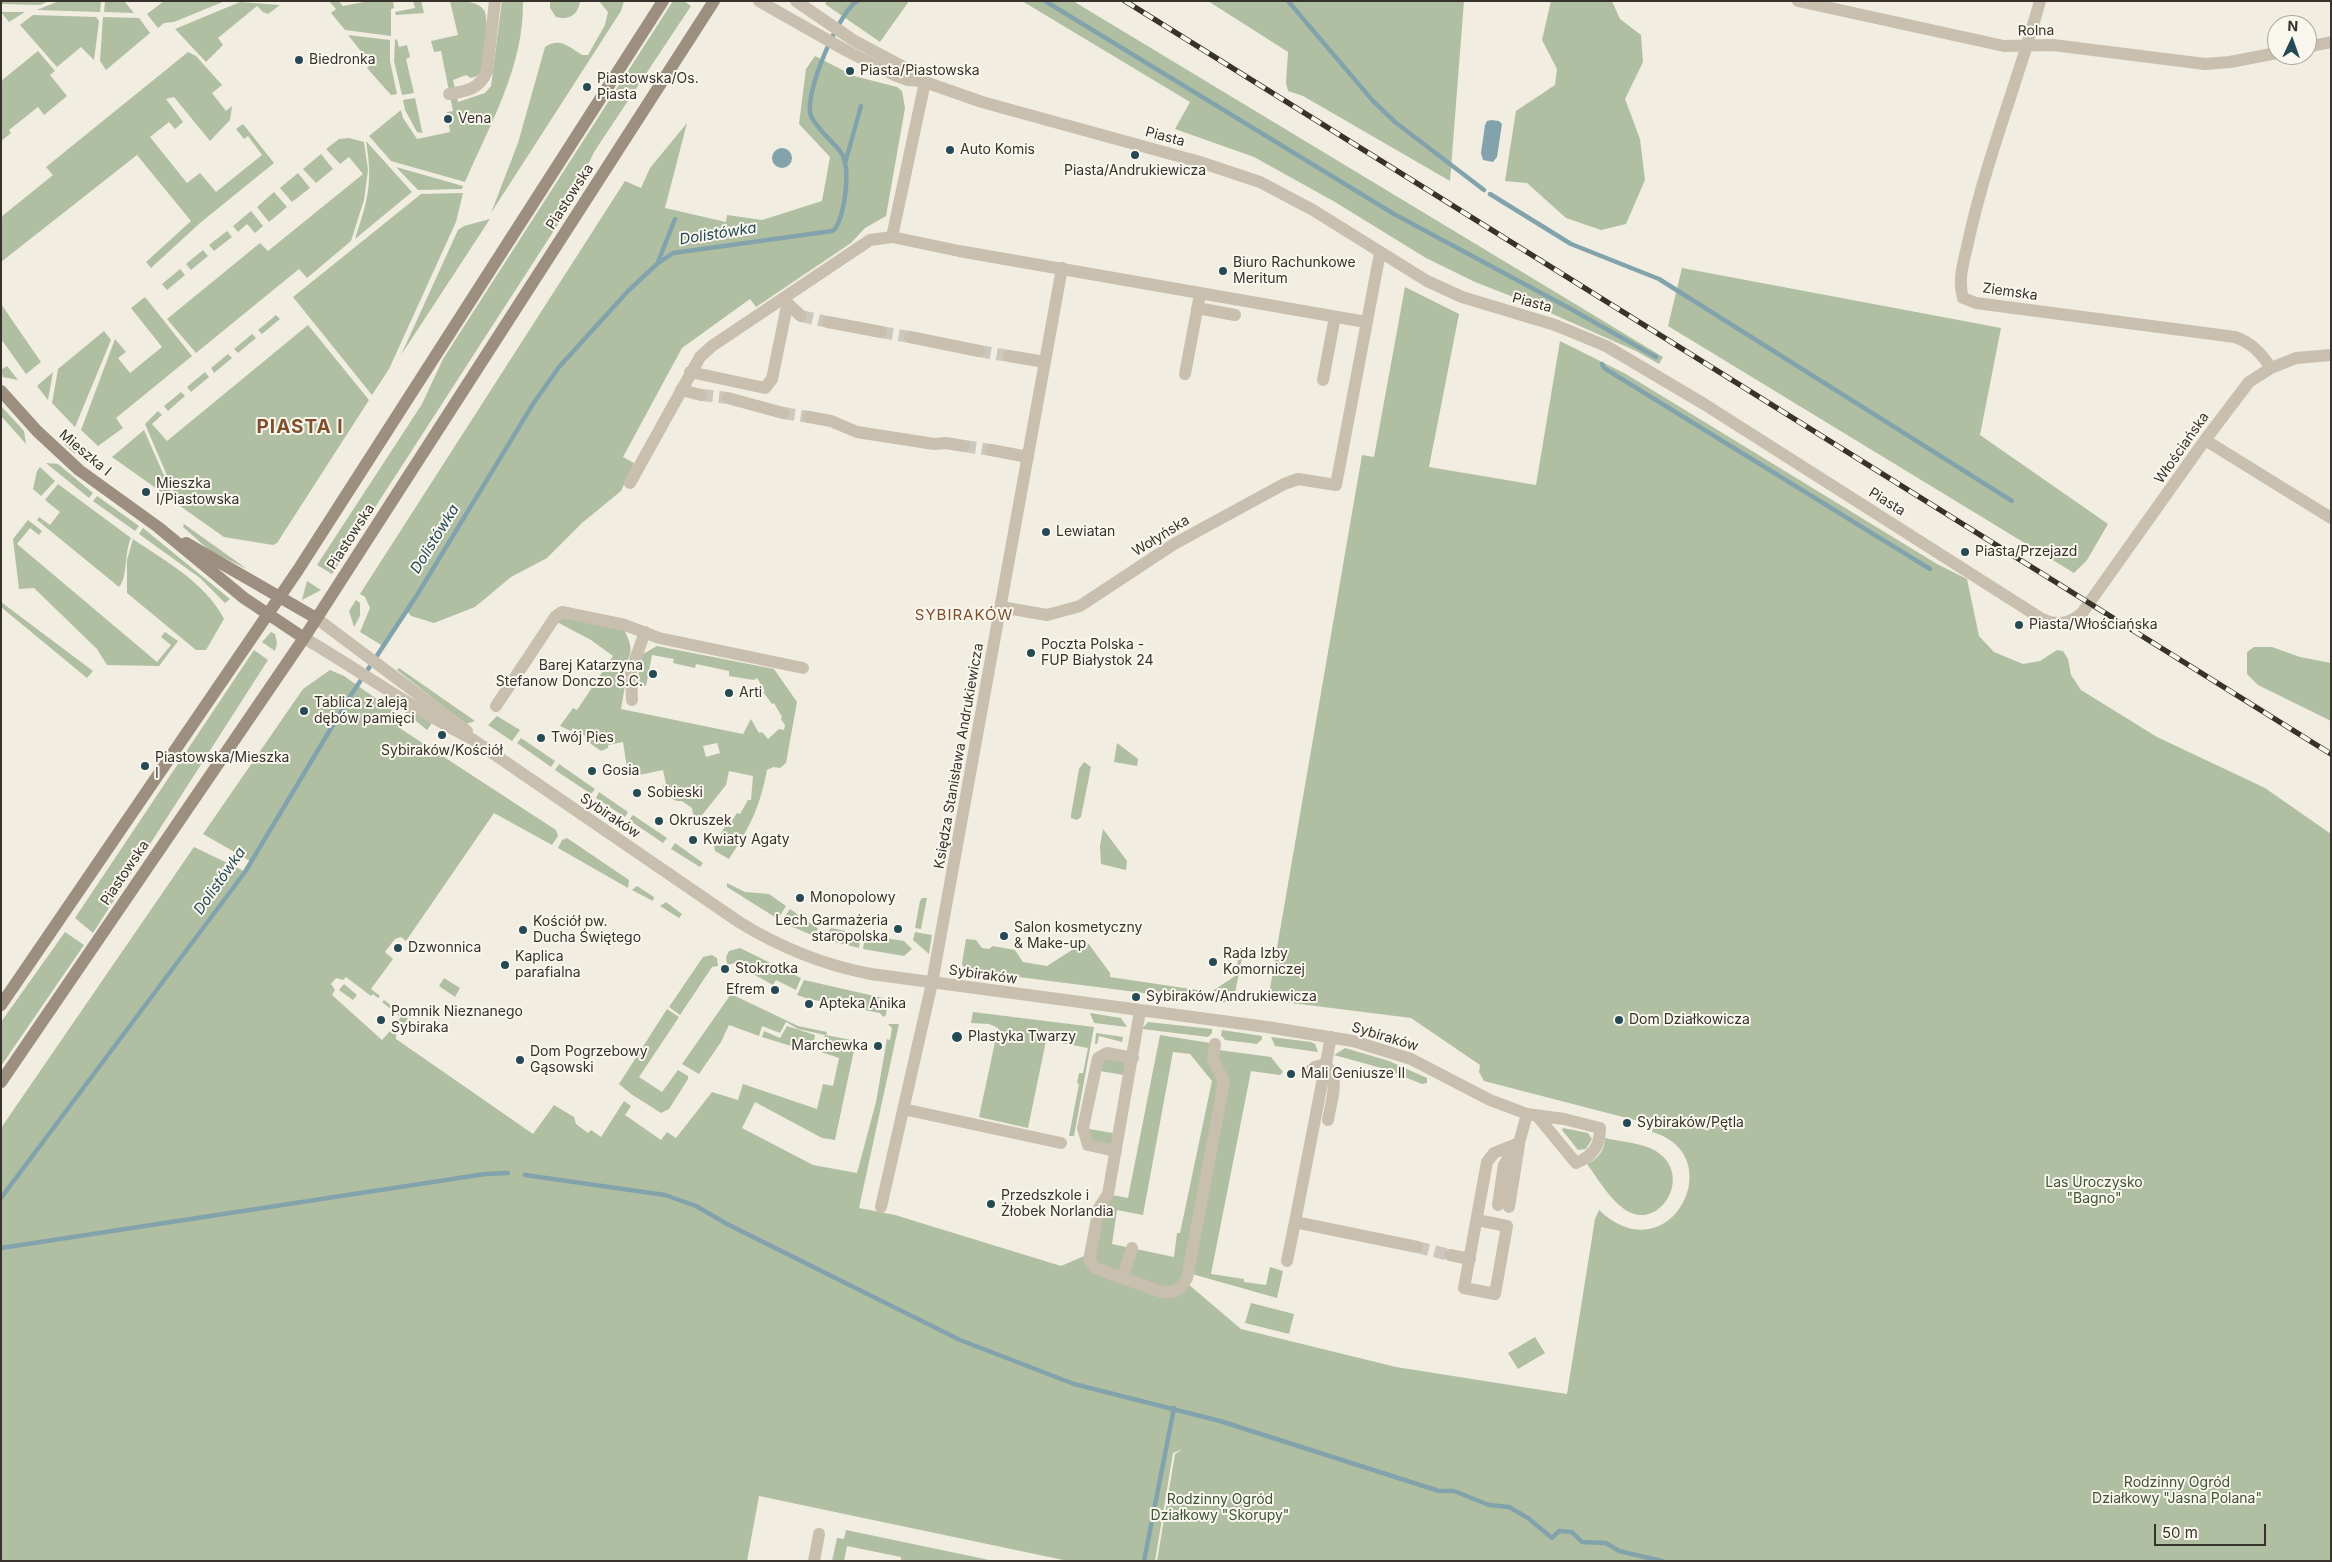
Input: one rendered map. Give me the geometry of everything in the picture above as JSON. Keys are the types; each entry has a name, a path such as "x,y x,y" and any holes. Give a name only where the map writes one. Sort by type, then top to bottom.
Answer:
{"main road":[{"name":"Piastowska","path":"1,1005 280,596 663,1"},
{"name":"Piastowska","path":"1,1082 304,638 714,1"},
{"name":"Mieszka I","path":"1,391 37,431 79,470 158,528 267,615 304,638"},
{"name":"Mieszka I","path":"158,528 316,618"}],"street":[{"path":"449,94 469,90 484,79 487,71 495,1"},
{"name":"Piasta","path":"759,1 847,51 894,75 908,80 924,81 982,102 1228,170 1296,200 1412,273 1462,297 1555,325 1606,346 1704,404 2042,619 2054,624 2070,622 2090,604"},
{"name":"Piasta","path":"796,1 853,40 911,71 924,81"},
{"name":"Rolna","path":"1798,1 2004,46 2078,47 2205,64 2230,62 2267,55"},
{"path":"2028,46 2040,1"},
{"path":"2317,45 2331,42"},
{"name":"Ziemska","path":"2028,46 2003,114 1975,209 1961,276 1960,289 1963,298 1985,304 2235,337 2247,341 2261,353 2271,368"},
{"path":"892,237 924,81"},
{"path":"630,484 690,372 700,357 712,346 785,303 870,240 892,237 959,251 1366,322 1380,253"},
{"name":"Księdza Stanisława Andrukiewicza","path":"881,1207 932,983 1062,268"},
{"path":"1185,374 1200,294"},
{"path":"785,303 801,316"},
{"path":"690,372 765,388 772,379 785,303"},
{"path":"1198,308 1235,315"},
{"path":"1323,380 1320,364 1335,317"},
{"path":"828,322 881,332"},
{"name":"Wołyńska","path":"1001,607 1047,615 1072,609 1174,544 1284,484 1298,478 1336,485 1366,322"},
{"path":"910,337 979,351"},
{"name":"Włościańska","path":"2090,604 2205,440 2249,382 2271,368 2296,358 2331,355"},
{"path":"1009,356 1045,362"},
{"path":"681,390 701,394"},
{"path":"728,398 783,412"},
{"path":"809,417 831,421 857,432 934,444 946,443 964,446"},
{"path":"2205,440 2331,518"},
{"path":"991,450 1028,457"},
{"path":"496,706 555,617 562,612 625,625 660,638 803,668"},
{"name":"Sybiraków","path":"316,618 362,654 444,712 466,730 472,739"},
{"path":"632,700 630,671 645,632"},
{"name":"Sybiraków","path":"304,638 354,667 445,726 472,739 716,907 775,944 809,958 846,968 932,983 1331,1037 1373,1046 1411,1059 1490,1100 1532,1116"},
{"path":"1140,1011 1108,1194 1099,1208 1089,1260 1095,1268 1162,1292 1174,1293 1182,1287 1187,1278 1224,1082 1213,1058 1215,1044"},
{"path":"1287,1261 1331,1037"},
{"path":"1116,1151 1088,1145 1083,1128 1098,1058 1107,1053 1133,1058"},
{"path":"1309,1072 1314,1067 1325,1064"},
{"path":"1325,1064 1332,1070 1335,1080 1328,1120"},
{"path":"903,1109 1061,1143"},
{"path":"1532,1116 1564,1119 1600,1128 1596,1150 1586,1159 1576,1163 1532,1116"},
{"path":"1503,1206 1504,1165 1519,1143 1532,1116"},
{"path":"1477,1220 1506,1226 1496,1294 1464,1288 1487,1162 1494,1153 1519,1143"},
{"path":"1295,1222 1417,1247"},
{"path":"1123,1278 1132,1248"},
{"path":"1450,1255 1470,1259"},
{"path":"814,1561 819,1534"}],"green space":[{"path":"1,1 49,1 40,5 1,4"},
{"path":"59,1 101,1 100,12 37,10"},
{"path":"105,1 124,1 134,13 104,12"},
{"path":"164,1 225,1 174,22 164,23 158,28 147,14"},
{"path":"329,1 339,1 343,6 369,1 393,1 394,8 391,9 391,36 345,30 331,13 336,9"},
{"path":"413,1 421,1 424,13 396,15 395,12 415,8"},
{"path":"450,1 477,4 484,10 486,21 485,51 481,72 472,78 466,75 453,80 458,102 485,93 491,86 502,1 523,1 522,25 512,72 495,117 465,182 391,161 369,136 401,110 403,118 417,139 450,132 447,112 453,111 441,51 434,52 431,41 458,35"},
{"path":"550,1 580,2 575,14 561,18 556,17 550,8"},
{"path":"599,1 624,1 621,11 491,213 518,143 545,47 550,44 560,43 569,46 582,55 588,55 605,25 608,12"},
{"path":"673,1 684,1 691,6 594,152 564,215 332,574 317,565 422,404 443,359"},
{"path":"827,1 909,1 880,42 825,4"},
{"path":"1022,1 1073,1 1663,357 1659,364 1636,351 1521,300 1475,282 1426,258 1335,202 1254,157 1175,129 1190,102"},
{"path":"1208,1 1464,1 1450,181 1303,96 1288,91 1286,83 1288,52"},
{"path":"1551,1 1612,1 1620,19 1641,35 1643,62 1625,99 1640,139 1645,180 1626,224 1601,230 1566,218 1527,183 1505,181 1516,111 1555,85 1557,69 1542,40"},
{"path":"240,2 280,5 268,14 257,6 218,38 223,45 206,62 175,29"},
{"path":"1,12 25,12 9,22"},
{"path":"33,15 96,17 99,21 94,60 81,47 57,67 20,25"},
{"path":"103,17 139,18 150,33 106,70 100,61"},
{"path":"348,35 390,40 390,61 397,94 391,95 367,68 371,64"},
{"path":"397,39 399,47 407,45 410,57 406,59 414,93 402,95 394,61 395,40"},
{"path":"38,51 55,71 50,75 67,96 44,115 38,107 9,130 11,133 1,141 1,81"},
{"path":"188,52 196,56 222,85 212,93 226,111 232,106 230,120 210,141 174,97 166,99 183,122 175,129 169,122 150,137 187,183 200,173 216,192 262,155 248,136 244,139 236,129 243,124 274,163 200,223 151,268 146,262 191,221 137,155 1,262 1,217 53,175 46,167"},
{"path":"815,56 854,76 897,87 902,91 905,108 886,216 865,228 851,243 756,307 750,299 682,348 623,457 634,463 621,491 582,523 547,558 511,577 475,607 434,623 411,616 407,611 383,646 360,632 370,608 365,597 360,594 625,181 641,188 650,168 687,123 665,208 726,222 727,215 762,220 822,201 830,157 799,124 806,69"},
{"path":"415,98 423,133 417,132 405,110 403,100"},
{"path":"349,138 364,142 368,170 364,200 351,241 307,278 299,269 196,353 167,319 260,243 268,251 363,174 349,157 340,164 326,149 339,139"},
{"path":"366,141 412,192 355,239 368,191 369,169"},
{"path":"321,154 333,169 316,183 303,169"},
{"path":"396,167 463,186 462,189 418,190"},
{"path":"298,173 310,188 292,202 280,188"},
{"path":"274,192 287,207 269,222 257,207"},
{"path":"463,193 456,222 389,369 372,395 293,297 421,194"},
{"path":"251,211 263,226 255,233 247,224 238,232 233,226"},
{"path":"490,219 401,355 458,230 464,226"},
{"path":"227,231 232,237 214,251 209,245"},
{"path":"203,250 208,256 191,270 186,264"},
{"path":"1682,268 2001,328 1980,435 2108,524 2087,560 2074,573 1668,326"},
{"path":"180,269 185,275 167,290 162,284"},
{"path":"1405,287 1459,314 1429,467 1536,485 1560,341 1626,374 1937,564 1967,579 1979,636 1994,652 2023,664 2040,661 2057,650 2063,651 2068,659 2071,675 2081,690 2157,737 2265,788 2331,834 2331,1561 1157,1561 1175,1454 1183,1449 1173,1453 1155,1561 1068,1561 759,1496 747,1561 1,1561 1,1128 194,847 246,872 252,862 203,834 303,689 330,670 344,676 391,709 401,729 556,830 558,836 552,845 494,813 406,941 401,937 395,939 385,952 393,959 371,989 380,996 378,998 373,994 371,996 346,977 343,980 336,978 331,984 335,990 332,995 382,1040 390,1031 396,1034 396,1039 533,1134 554,1105 574,1117 576,1124 588,1133 591,1130 601,1137 624,1101 631,1106 625,1115 661,1140 667,1132 676,1138 712,1092 738,1100 743,1084 817,1109 823,1084 833,1086 839,1058 821,1052 825,1035 798,1029 786,1022 780,1033 762,1026 759,1036 729,1025 721,1042 699,1074 682,1064 731,994 798,1026 827,1032 826,1035 856,1041 835,1140 822,1138 755,1102 742,1128 813,1165 857,1173 876,1102 887,1039 890,1040 892,1028 888,1024 899,1024 859,1208 895,1215 1061,1266 1089,1254 1107,1194 1128,1198 1160,1035 1210,1043 1224,1082 1188,1284 1241,1329 1396,1367 1567,1394 1595,1219 1599,1210 1625,1227 1648,1229 1668,1221 1682,1204 1689,1184 1687,1163 1676,1144 1652,1132 1654,1125 1484,1081 1479,1072 1480,1065 1411,1018 1268,1000 1362,455 1374,457","holes":["1173,1052 1190,1054 1212,1081 1180,1233 1177,1233 1174,1257 1112,1244 1117,1210 1143,1215"]},
{"path":"145,297 192,356 116,418 123,428 98,446 81,430 115,339 126,352 118,358 130,373 162,347 131,308"},
{"path":"1,304 41,362 26,374 1,339"},
{"path":"276,315 280,319 262,334 258,330"},
{"path":"308,325 369,400 277,543 273,545 224,537 180,506 145,424 158,411 162,415 152,424 167,441"},
{"path":"104,331 111,340 75,427 52,403 58,369"},
{"path":"252,334 256,338 238,353 234,349"},
{"path":"228,354 232,358 214,373 211,368"},
{"path":"7,366 18,380 3,377 1,370"},
{"path":"53,372 48,400 37,386"},
{"path":"205,372 209,377 191,392 187,387"},
{"path":"181,392 185,396 168,411 164,406"},
{"path":"1,406 24,431 26,444 1,416"},
{"path":"144,430 174,498 174,501 112,457"},
{"path":"70,438 88,453 74,453 64,444"},
{"path":"46,463 58,464 93,493 89,498"},
{"path":"40,467 55,481 41,496 33,489 37,471"},
{"path":"58,484 131,538 127,551 124,577 119,587 37,520 39,517 50,525 60,512 45,500"},
{"path":"97,496 139,526 135,531 93,501"},
{"path":"28,520 42,531 39,535 30,528 17,544 157,662 171,645 161,637 165,632 178,641 159,666 107,665 97,649 34,588 19,589 13,539"},
{"path":"184,524 247,569 210,551 183,527"},
{"path":"143,528 230,599 225,603 200,578 139,534"},
{"path":"133,539 184,574 207,594 216,606 224,619 206,650 196,650 127,593 127,560"},
{"path":"307,581 321,590 302,600"},
{"path":"356,600 360,603 360,616 354,627 349,611"},
{"path":"1,602 93,671 87,678 1,607"},
{"path":"562,617 623,628 631,649 628,660 615,678 619,680 627,674 621,709 743,734 751,719 759,733 762,732 768,739 779,729 784,730 785,725 774,703 772,704 763,692 765,691 757,678 754,680 729,676 729,671 696,664 695,668 673,663 674,659 652,655 646,686 637,680 643,654 657,646 774,669 797,702 786,763 780,768 773,767 767,770 761,795 753,816 743,837 729,859 715,851 714,845 727,823 730,824 737,813 740,814 748,800 751,800 753,776 729,771 726,785 699,819 693,814 692,808 682,801 665,796 663,785 666,784 663,770 639,775 627,768 623,742 608,745 608,748 601,751 588,742 590,739 573,728 571,731 560,726 573,708 577,710 613,656 591,640 557,622","holes":["717,743 720,753 706,757 703,746"]},
{"path":"271,632 275,634 277,643 275,651 262,642"},
{"path":"2254,647 2272,647 2300,657 2331,663 2331,721 2258,685 2247,674 2247,652"},
{"path":"254,650 268,660 93,933 75,918"},
{"path":"399,668 475,721 466,724 397,670"},
{"path":"397,701 432,723 427,730 395,704"},
{"path":"497,716 520,730 512,741 488,725"},
{"path":"521,738 555,761 551,767 517,743"},
{"path":"1117,743 1138,759 1137,766 1114,762"},
{"path":"1084,762 1091,767 1081,817 1077,820 1071,818 1071,815 1079,769"},
{"path":"559,764 595,789 591,794 555,770"},
{"path":"599,792 628,812 625,817 596,798"},
{"path":"633,815 667,838 663,843 629,820"},
{"path":"1103,829 1127,861 1126,870 1101,864 1100,846"},
{"path":"567,838 629,880 628,888 558,848 562,840"},
{"path":"675,843 703,863 700,867 671,849"},
{"path":"727,883 745,892 769,894 786,906 778,919 727,887"},
{"path":"637,886 654,897 653,901 632,890"},
{"path":"922,898 927,898 921,929 915,928"},
{"path":"666,902 682,914 679,918 660,906"},
{"path":"790,909 818,929 814,936 781,922"},
{"path":"831,928 861,934 859,948 823,939"},
{"path":"65,932 84,945 1,1066 1,1022"},
{"path":"915,932 932,935 929,954 913,940"},
{"path":"865,935 904,941 912,949 904,956 863,949"},
{"path":"966,939 976,940 982,948 989,949 993,946 1015,950 1023,962 1047,966 1083,943 1088,943 1110,973 1110,977 1211,992 1235,976 1240,948 1244,948 1234,998 1222,1003 964,970 962,963"},
{"path":"740,948 801,978 796,990 776,980 773,985 753,974 754,972 735,963 727,965 726,957 729,951"},
{"path":"712,955 717,958 718,966 712,967 680,1015 669,1007 703,957"},
{"path":"444,978 460,988 455,997 439,986"},
{"path":"804,980 883,998 887,1006 886,1015 883,1017 880,1013 797,995"},
{"path":"344,984 357,995 353,1000 339,990"},
{"path":"384,1000 408,1019 399,1029 394,1025 401,1017 382,1002"},
{"path":"667,1009 679,1017 639,1077 662,1092 678,1070 688,1076 688,1079 669,1109 661,1113 619,1084"},
{"path":"973,1012 1094,1027 1074,1136 1069,1136 1079,1084 1077,1083 1079,1073 1083,1073 1088,1048 1062,1043 1063,1038 1047,1036 1028,1128 979,1117 998,1028 989,1024 971,1023"},
{"path":"1090,1013 1121,1018 1127,1027 1094,1023"},
{"path":"1148,1022 1212,1029 1212,1033 1208,1037 1142,1029"},
{"path":"787,1026 815,1035 812,1050 807,1051 762,1037 764,1031 780,1038"},
{"path":"1222,1030 1262,1036 1262,1039 1257,1044 1225,1040 1221,1035"},
{"path":"1096,1033 1123,1037 1122,1042 1099,1036 1097,1044 1095,1044"},
{"path":"1271,1037 1311,1042 1315,1044 1318,1052 1275,1046"},
{"path":"1345,1048 1389,1061 1427,1078 1427,1083 1422,1084 1385,1069 1334,1055"},
{"path":"1219,1050 1271,1057 1283,1072 1280,1075 1251,1071 1211,1274 1244,1279 1244,1282 1266,1285 1270,1267 1283,1271 1277,1298 1192,1274 1229,1080 1217,1057"},
{"path":"1098,1058 1133,1058 1130,1076 1094,1070"},
{"path":"1083,1128 1119,1134 1115,1151 1088,1145"},
{"path":"1563,1128 1588,1133 1592,1139 1586,1149 1578,1150 1562,1130"},
{"path":"1605,1138 1648,1147 1660,1154 1669,1165 1673,1177 1672,1189 1667,1200 1659,1209 1648,1214 1637,1215 1624,1209 1604,1188 1587,1164 1600,1154"},
{"path":"1251,1303 1294,1314 1289,1334 1245,1323"},
{"path":"1535,1337 1545,1353 1518,1369 1508,1353"},
{"path":"846,1530 994,1561 901,1561 901,1557 847,1546 844,1561 832,1561 837,1538 844,1539"}],"water":[{"path":"1487,121 1499,121 1502,124 1497,157 1493,162 1483,160 1481,153 1485,125"},
{"path":"782,148 789,151 792,158 789,165 782,168 775,165 772,158 775,151"}],"waterway":[{"name":"Dolistówka","path":"1,1198 245,872 351,695 417,595 533,404 559,367 628,291 657,264 673,253 832,231 835,229 842,212 846,190 846,167 840,151 820,130 811,116 810,105 817,73 832,37 850,8 857,1"},
{"path":"1045,1 1394,214 1656,357"},
{"path":"1288,1 1373,101 1395,122 1484,190"},
{"path":"846,160 861,106"},
{"path":"1490,194 1571,244 1659,279 2012,501"},
{"path":"658,262 675,219"},
{"path":"1602,364 1604,368 1930,569"},
{"path":"1,1248 485,1174 508,1173"},
{"path":"525,1175 665,1195 696,1206 727,1224 960,1340 1074,1384 1220,1421 1439,1491 1454,1491 1489,1505 1509,1507 1528,1518 1552,1538 1559,1531 1572,1532 1582,1542 1606,1543 1619,1551 1662,1561"},
{"path":"1144,1561 1174,1408"}],"tunnel":[{"path":"801,316 828,322"},
{"path":"881,332 910,337"},
{"path":"979,351 1009,356"},
{"path":"701,395 728,398"},
{"path":"783,413 809,417"},
{"path":"964,446 991,450"},
{"path":"1417,1247 1450,1255"}],"railway":[{"path":"1125,1 2331,754"}],"place":[{"name":"Biedronka","path":"299,60"},
{"name":"Piasta/Piastowska","path":"850,71"},
{"name":"Piastowska/Os. Piasta","path":"587,87"},
{"name":"Vena","path":"448,119"},
{"name":"Auto Komis","path":"950,150"},
{"name":"Piasta/Andrukiewicza","path":"1135,155"},
{"name":"Biuro Rachunkowe Meritum","path":"1223,271"},
{"name":"Mieszka I/Piastowska","path":"146,492"},
{"name":"Lewiatan","path":"1046,532"},
{"name":"Piasta/Przejazd","path":"1965,552"},
{"name":"Piasta/Włościańska","path":"2019,625"},
{"name":"Poczta Polska - FUP Białystok 24","path":"1031,653"},
{"name":"Barej Katarzyna Stefanow Donczo S.C.","path":"653,674"},
{"name":"Arti","path":"729,693"},
{"name":"Tablica z aleją dębów pamięci","path":"304,711"},
{"name":"Sybiraków/Kościół","path":"442,735"},
{"name":"Twój Pies","path":"541,738"},
{"name":"Piastowska/Mieszka I","path":"145,766"},
{"name":"Gosia","path":"592,771"},
{"name":"Sobieski","path":"637,793"},
{"name":"Okruszek","path":"659,821"},
{"name":"Kwiaty Agaty","path":"693,840"},
{"name":"Monopolowy","path":"800,898"},
{"name":"Lech Garmażeria staropolska","path":"898,929"},
{"name":"Kościół pw. Ducha Świętego","path":"523,930"},
{"name":"Salon kosmetyczny & Make-up","path":"1004,936"},
{"name":"Dzwonnica","path":"398,948"},
{"name":"Rada Izby Komorniczej","path":"1213,962"},
{"name":"Kaplica parafialna","path":"505,965"},
{"name":"Stokrotka","path":"725,969"},
{"name":"Efrem","path":"775,990"},
{"name":"Sybiraków/Andrukiewicza","path":"1136,997"},
{"name":"Apteka Anika","path":"809,1004"},
{"name":"Pomnik Nieznanego Sybiraka","path":"381,1020"},
{"name":"Dom Działkowicza","path":"1619,1020"},
{"name":"Plastyka Twarzy","path":"957,1037"},
{"name":"Marchewka","path":"878,1046"},
{"name":"Dom Pogrzebowy Gąsowski","path":"520,1060"},
{"name":"Mali Geniusze II","path":"1291,1074"},
{"name":"Sybiraków/Pętla","path":"1627,1123"},
{"name":"Przedszkole i Żłobek Norlandia","path":"991,1204"}],"district":[{"name":"PIASTA I","path":"300,427"},
{"name":"SYBIRAKÓW","path":"964,615"}],"park label":[{"name":"Las Uroczysko \"Bagno\"","path":"2094,1192"},
{"name":"Rodzinny Ogród Działkowy \"Jasna Polana\"","path":"2177,1492"},
{"name":"Rodzinny Ogród Działkowy \"Skorupy\"","path":"1220,1508"}]}
